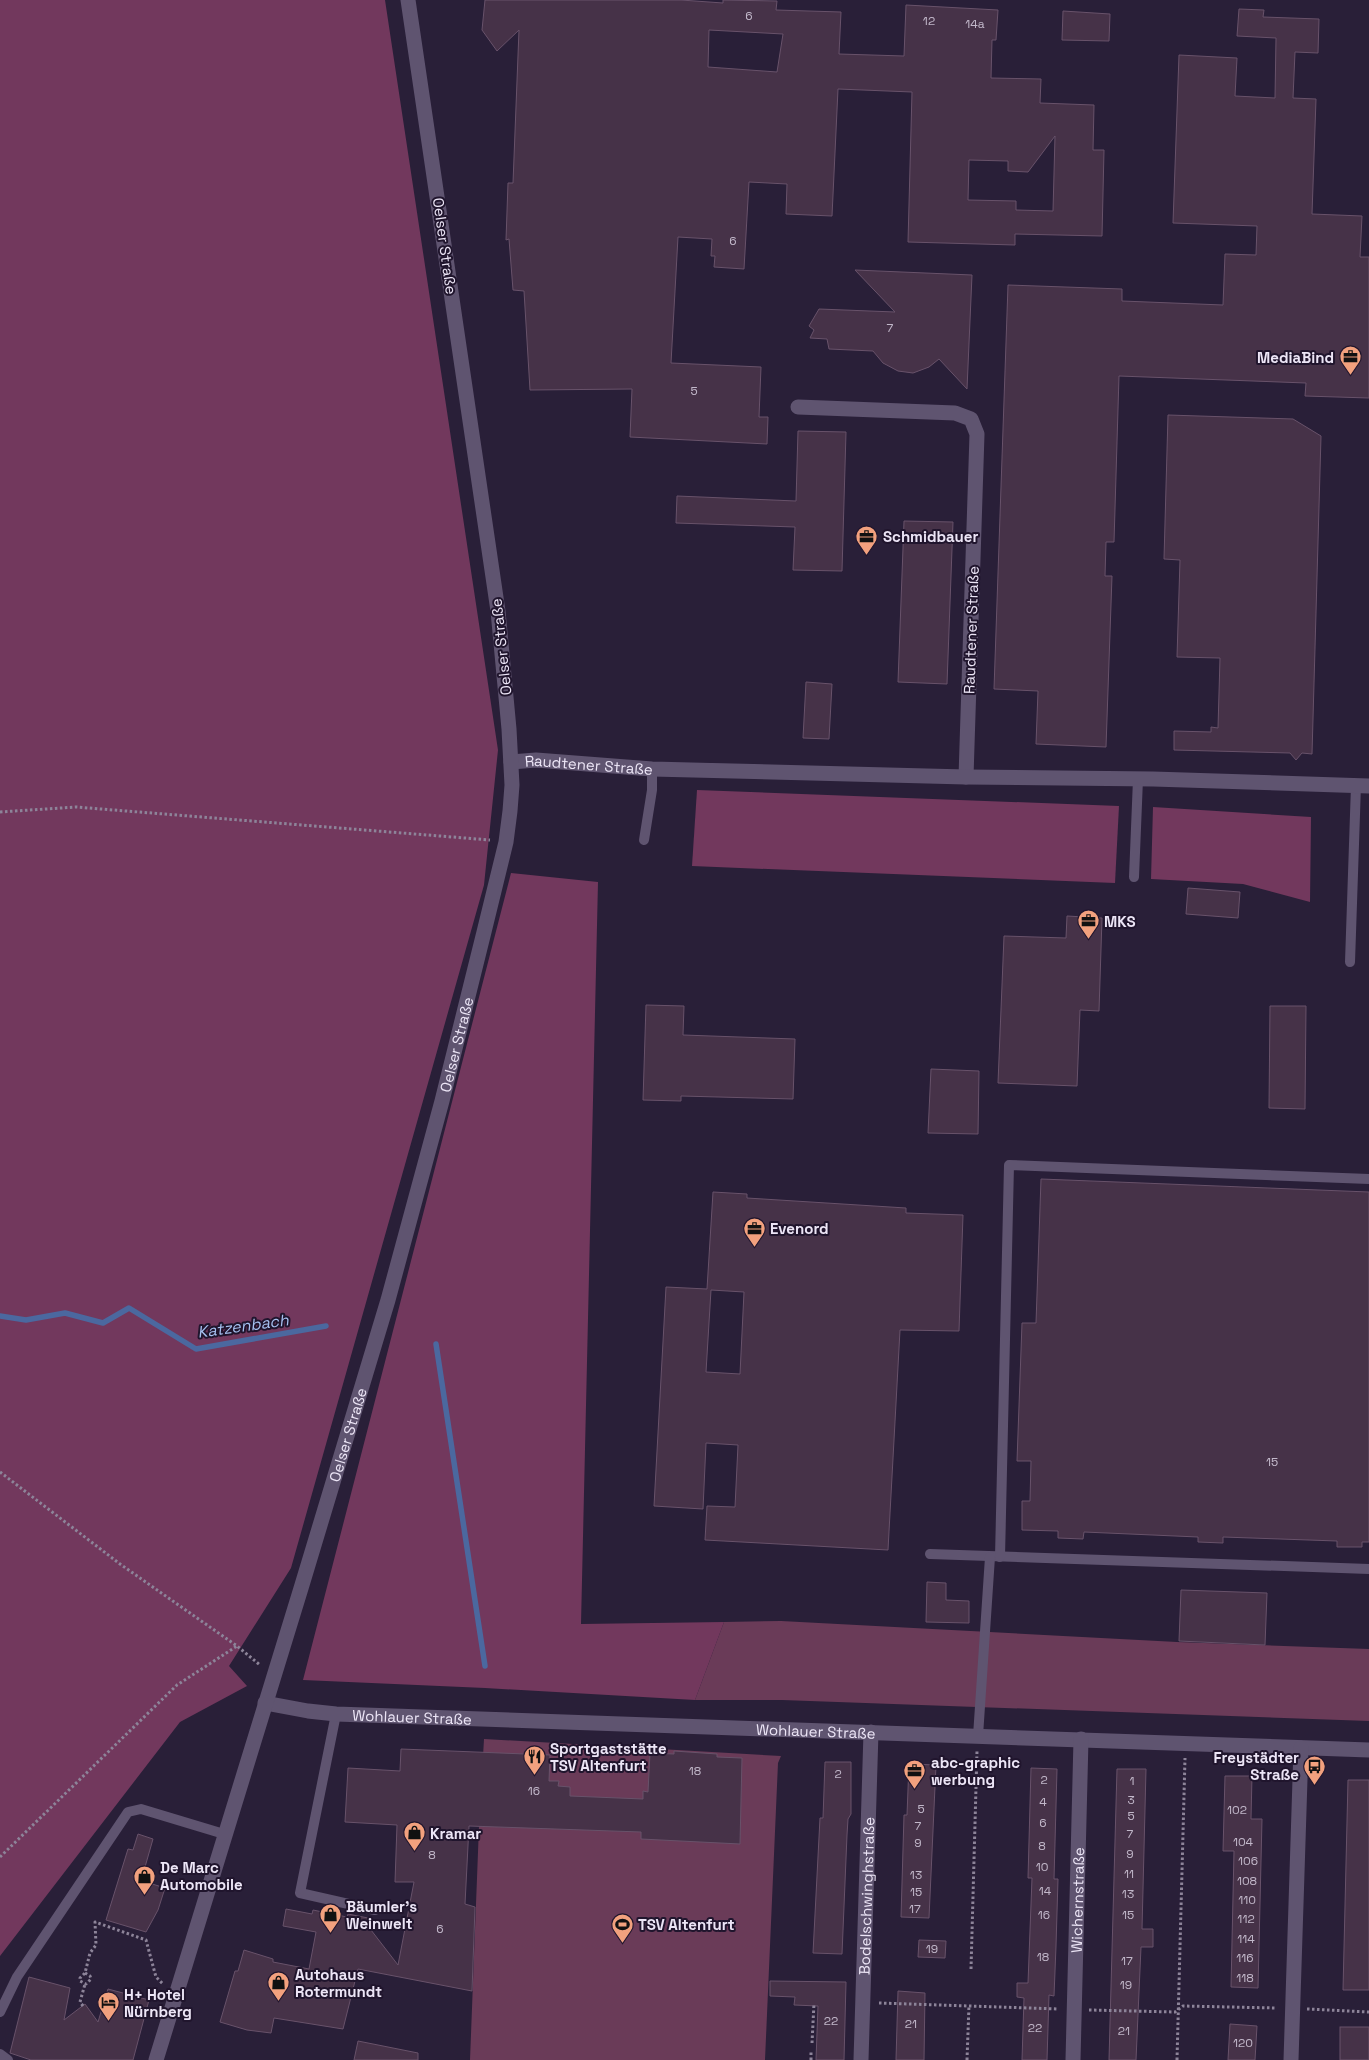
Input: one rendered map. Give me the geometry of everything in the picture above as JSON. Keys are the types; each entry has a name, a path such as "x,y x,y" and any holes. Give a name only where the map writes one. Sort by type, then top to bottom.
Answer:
{"street":[{"name":"Oelser Straße","path":"156,2060 388,1300 442,1101 506,842 510,811 510,762 502,655 490,552 408,0"},
{"name":"Raudtener Straße","path":"798,407 955,413 971,419 977,434 966,777"},
{"name":"Raudtener Straße","path":"510,762 536,760 652,769 1363,785"},
{"name":"Wohlauer Straße","path":"265,1703 336,1714 1369,1750"},
{"name":"Bodelschwinghstraße","path":"861,2060 871,1732"},
{"name":"Wichernstraße","path":"1072,2060 1081,1739"},
{"path":"1290,2060 1301,1748"}],"lane":[{"path":"644,840 652,790 652,769"},
{"path":"1134,877 1138,779"},
{"path":"1350,962 1363,785"},
{"path":"978,1736 995,1557 1009,1165 1369,1179"},
{"path":"930,1554 1369,1569"},
{"path":"336,1714 300,1893 375,1910"},
{"path":"0,2012 17,1977 128,1812 141,1809 224,1834"},
{"path":"0,2054 8,2060"}],"path":[{"path":"0,812 76,807 506,842"},
{"path":"0,1472 120,1564 237,1646 273,1676"},
{"path":"0,1857 177,1684 237,1646"},
{"path":"970,1969 978,1736"},
{"path":"1177,2060 1185,1744"},
{"path":"85,1984 80,1981 80,1978 85,1973 90,1953 96,1945 95,1922 146,1940 156,1977 175,1996"},
{"path":"83,2006 80,2002 85,1984 91,1979 85,1973"},
{"path":"812,2043 814,2003"},
{"path":"863,2003 1175,2012 1183,2006 1369,2012"},
{"path":"967,2060 969,2006"},
{"path":"810,2060 811,2052"}],"shaded area":[{"path":"0,0 385,0 498,750 484,885 291,1568 229,1666 247,1686 180,1722 0,1956"},
{"path":"697,790 1119,806 1115,883 692,866"},
{"path":"1153,807 1311,817 1310,902 1243,884 1151,879"},
{"path":"511,873 598,882 581,1624 724,1622 695,1700 303,1680"},
{"path":"781,1621 1177,1642 1369,1649 1369,1721 782,1700 695,1700 724,1622"},
{"name":"TSV Altenfurt","path":"484,1739 781,1756 778,1763 765,2060 470,2060"}],"building":[{"path":"485,0 681,0 723,3 723,0 777,1 776,10 841,12 839,54 904,56 906,5 998,10 996,40 992,40 991,78 1041,79 1040,103 1094,105 1093,150 1104,150 1102,236 1015,234 1015,245 908,242 912,92 838,89 832,216 786,214 787,184 749,182 744,269 714,267 715,256 711,256 712,239 678,237 671,363 761,367 759,417 768,417 767,444 630,437 632,389 530,390 524,291 513,290 509,239 506,240 508,183 513,183 519,30 497,51 482,30","holes":["709,30 783,34 777,72 708,67","1055,136 1053,211 1016,210 1016,201 968,200 969,160 1008,161 1008,171 1028,172"]},
{"path":"1239,9 1264,10 1263,17 1319,19 1318,53 1295,52 1293,98 1316,99 1312,214 1362,216 1360,257 1369,257 1369,398 1305,396 1306,383 1119,376 1114,542 1106,542 1105,576 1112,576 1106,747 1036,744 1038,691 994,689 1008,285 1122,289 1122,301 1223,305 1225,254 1256,255 1257,226 1173,223 1179,55 1237,58 1235,96 1275,98 1276,38 1237,36"},
{"path":"1063,11 1110,14 1109,41 1062,40"},
{"path":"855,270 972,275 967,389 939,359 929,367 913,373 898,371 883,363 873,351 829,349 827,339 810,338 814,330 809,326 819,309 895,312"},
{"path":"1168,415 1293,419 1321,436 1312,754 1302,753 1296,760 1290,753 1174,750 1174,731 1211,732 1211,727 1218,728 1220,658 1177,657 1180,560 1164,559"},
{"path":"798,431 846,432 842,571 793,570 795,527 676,523 677,496 796,501"},
{"path":"904,521 953,522 947,684 898,682"},
{"path":"806,682 832,684 829,739 803,738"},
{"path":"1188,888 1240,892 1238,918 1186,914"},
{"path":"1067,916 1102,918 1099,1011 1080,1010 1077,1086 998,1083 1004,936 1066,938"},
{"path":"646,1005 684,1006 683,1035 795,1039 793,1099 681,1096 681,1101 643,1100"},
{"path":"1270,1006 1306,1006 1305,1109 1269,1108"},
{"path":"931,1069 979,1071 978,1134 928,1133"},
{"path":"1041,1179 1369,1192 1369,1542 1362,1542 1362,1547 1337,1547 1337,1541 1223,1537 1223,1543 1198,1542 1198,1537 1084,1532 1083,1539 1058,1538 1058,1531 1022,1530 1022,1501 1030,1501 1031,1461 1017,1461 1022,1323 1036,1323"},
{"path":"713,1192 747,1194 747,1198 906,1208 906,1213 963,1215 959,1331 900,1330 888,1550 705,1540 707,1506 735,1507 738,1445 706,1443 703,1509 654,1506 666,1287 707,1289","holes":["711,1290 744,1292 740,1374 706,1372"]},
{"path":"927,1582 946,1583 946,1600 969,1601 969,1623 926,1622"},
{"path":"1181,1590 1267,1593 1265,1645 1179,1641"},
{"path":"401,1749 550,1755 549,1781 559,1781 558,1786 570,1787 570,1796 643,1799 643,1791 648,1792 650,1753 674,1754 674,1751 717,1754 717,1757 742,1758 740,1844 641,1839 641,1832 469,1826 465,1904 475,1907 472,1991 358,1969 343,2029 274,2018 271,2033 247,2030 220,2022 235,1971 238,1971 244,1950 273,1959 273,1962 309,1969 316,1932 283,1926 286,1909 312,1914 313,1910 347,1917 348,1914 373,1919 371,1930 398,1965 414,1882 395,1882 397,1825 345,1822 348,1768 400,1771"},
{"path":"825,1762 851,1762 851,1814 848,1819 842,1954 813,1953 820,1818 823,1818"},
{"path":"909,1764 936,1765 929,1918 901,1917 904,1815 907,1815"},
{"path":"1031,1768 1057,1769 1054,1879 1058,1879 1056,1946 1054,1996 1049,1995 1047,2060 1022,2060 1024,1998 1017,1997 1017,1983 1028,1983 1032,1878 1028,1878"},
{"path":"1117,1769 1146,1769 1142,1929 1153,1929 1153,1947 1141,1947 1136,2060 1109,2060"},
{"path":"1225,1776 1252,1776 1251,1819 1262,1819 1258,1988 1231,1987 1234,1851 1223,1851"},
{"path":"1348,1780 1369,1780 1369,1990 1343,1990"},
{"path":"138,1834 153,1839 145,1867 150,1868 146,1882 165,1888 158,1910 146,1932 106,1920 128,1849 133,1850"},
{"path":"919,1940 946,1941 945,1958 918,1957"},
{"name":"H+ Hotel Nürnberg","path":"29,1977 70,1988 64,2020 85,2004 98,2022 108,1989 149,2000 133,2060 31,2060 10,2053"},
{"path":"770,1981 846,1982 844,2060 816,2060 818,2006 794,2005 795,1997 770,1996"},
{"path":"898,1991 925,1993 924,2060 896,2060"},
{"path":"1230,2024 1257,2026 1255,2060 1228,2060"},
{"path":"1340,2027 1369,2027 1369,2060 1340,2060"},
{"path":"358,2041 418,2053 418,2060 354,2060"}],"waterway":[{"name":"Katzenbach","path":"0,1316 26,1320 65,1313 103,1323 129,1308 196,1349 326,1326"},
{"name":"Katzenbach","path":"436,1344 485,1666"}],"place":[{"name":"MediaBind","path":"1350,376"},
{"name":"Schmidbauer","path":"867,555"},
{"name":"MKS","path":"1088,940"},
{"name":"Evenord","path":"754,1247"},
{"name":"Sportgaststätte TSV Altenfurt","path":"534,1776"},
{"name":"Freystädter Straße","path":"1315,1785"},
{"name":"abc-graphic werbung","path":"915,1790"},
{"name":"Kramar","path":"414,1852"},
{"name":"De Marc Automobile","path":"144,1895"},
{"name":"Bäumler's Weinwelt","path":"330,1934"},
{"name":"TSV Altenfurt","path":"622,1943"},
{"name":"Autohaus Rotermundt","path":"279,2002"},
{"name":"H+ Hotel Nürnberg","path":"108,2022"}]}
